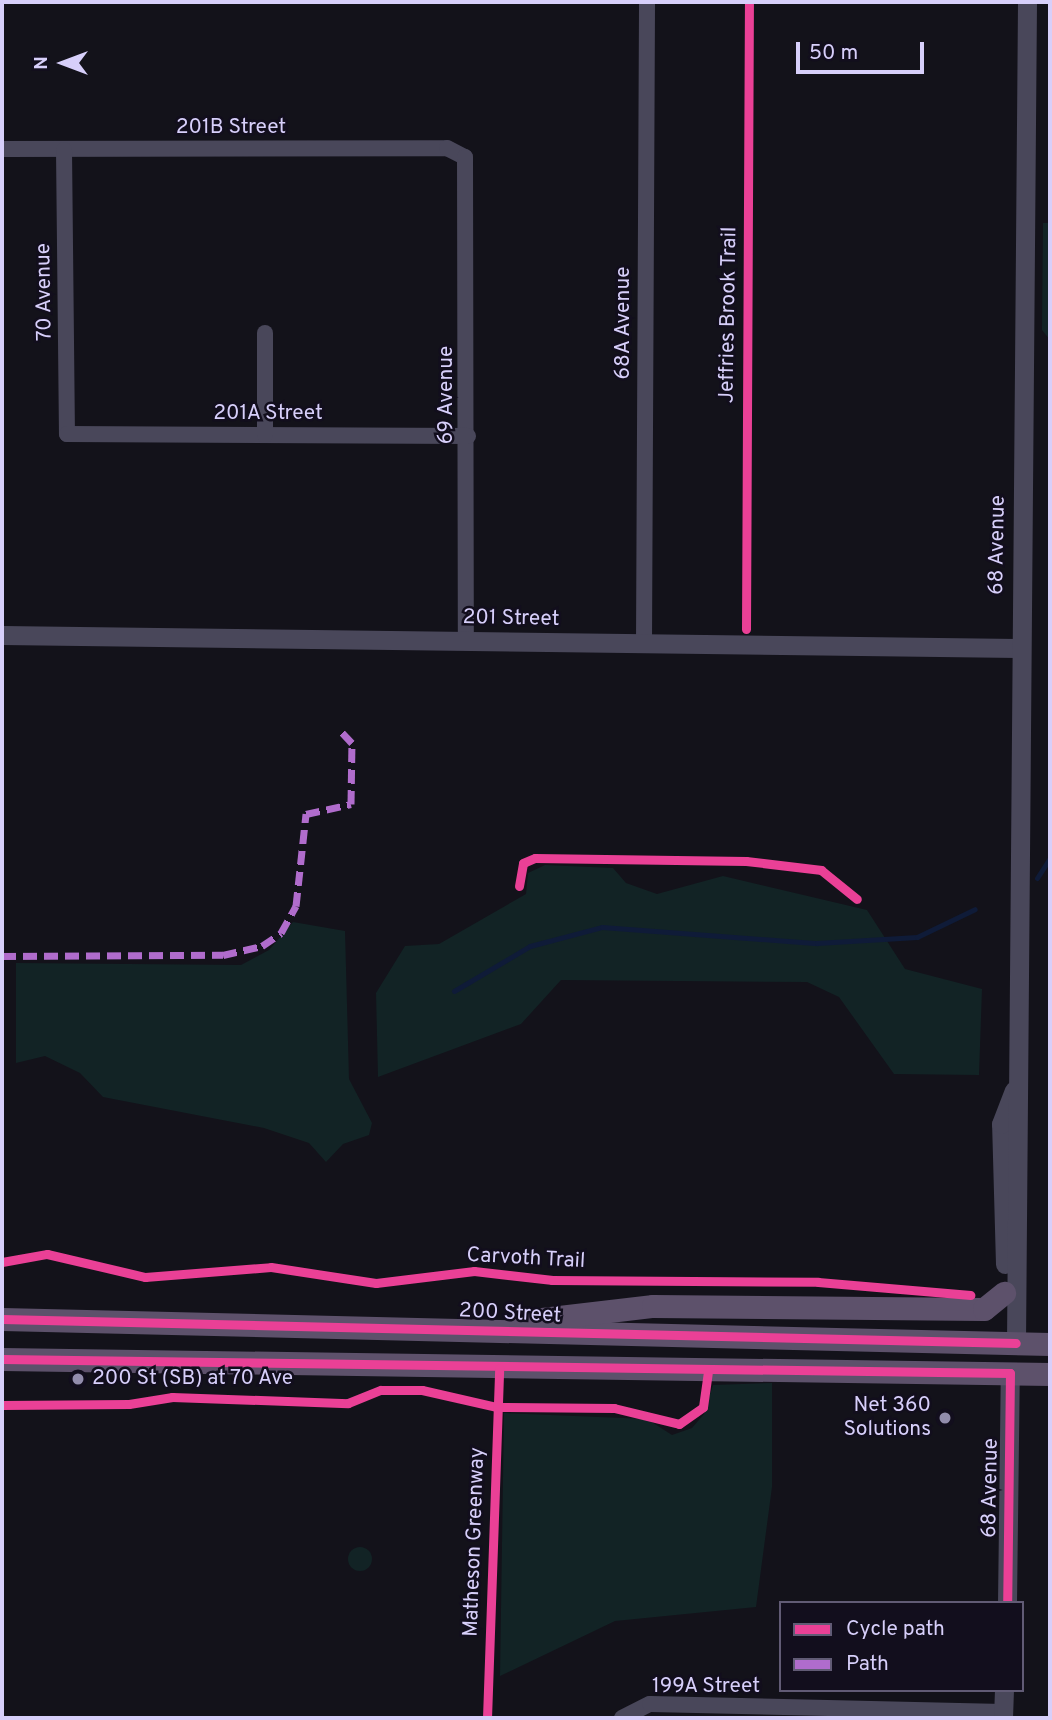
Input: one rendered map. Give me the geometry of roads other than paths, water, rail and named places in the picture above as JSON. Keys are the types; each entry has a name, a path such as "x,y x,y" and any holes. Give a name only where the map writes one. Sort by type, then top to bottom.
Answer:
{"main road":[{"path":"456,1328 653,1306 985,1309 1004,1293"},
{"name":"200 Street","path":"2,1319 1050,1344"},
{"path":"2,1336 48,1320"},
{"path":"2,1359 1050,1374"}],"street":[{"name":"68A Avenue","path":"644,643 647,2"},
{"name":"68 Avenue","path":"1016,1343 1014,1089 1027,2"},
{"name":"201B Street","path":"2,149 459,151"},
{"name":"70 Avenue","path":"64,150 67,434"},
{"name":"69 Avenue","path":"459,151 470,178 466,642"},
{"path":"265,333 265,435"},
{"name":"201A Street","path":"67,434 468,436"},
{"name":"201 Street","path":"2,635 1019,648"},
{"name":"68 Avenue","path":"1004,1293 1001,1124 1014,1089"},
{"name":"68 Avenue","path":"1007,1601 1010,1374"},
{"path":"1003,1715 1004,1692"},
{"name":"199A Street","path":"622,1718 650,1704 1003,1715"}],"waterway":[{"path":"1037,878 1050,858"},
{"path":"454,991 530,946 602,927 817,943 917,937 975,909"}],"place":[{"name":"200 St (SB) at 70 Ave","path":"78,1379"},
{"name":"Net 360 Solutions","path":"945,1418"}]}
